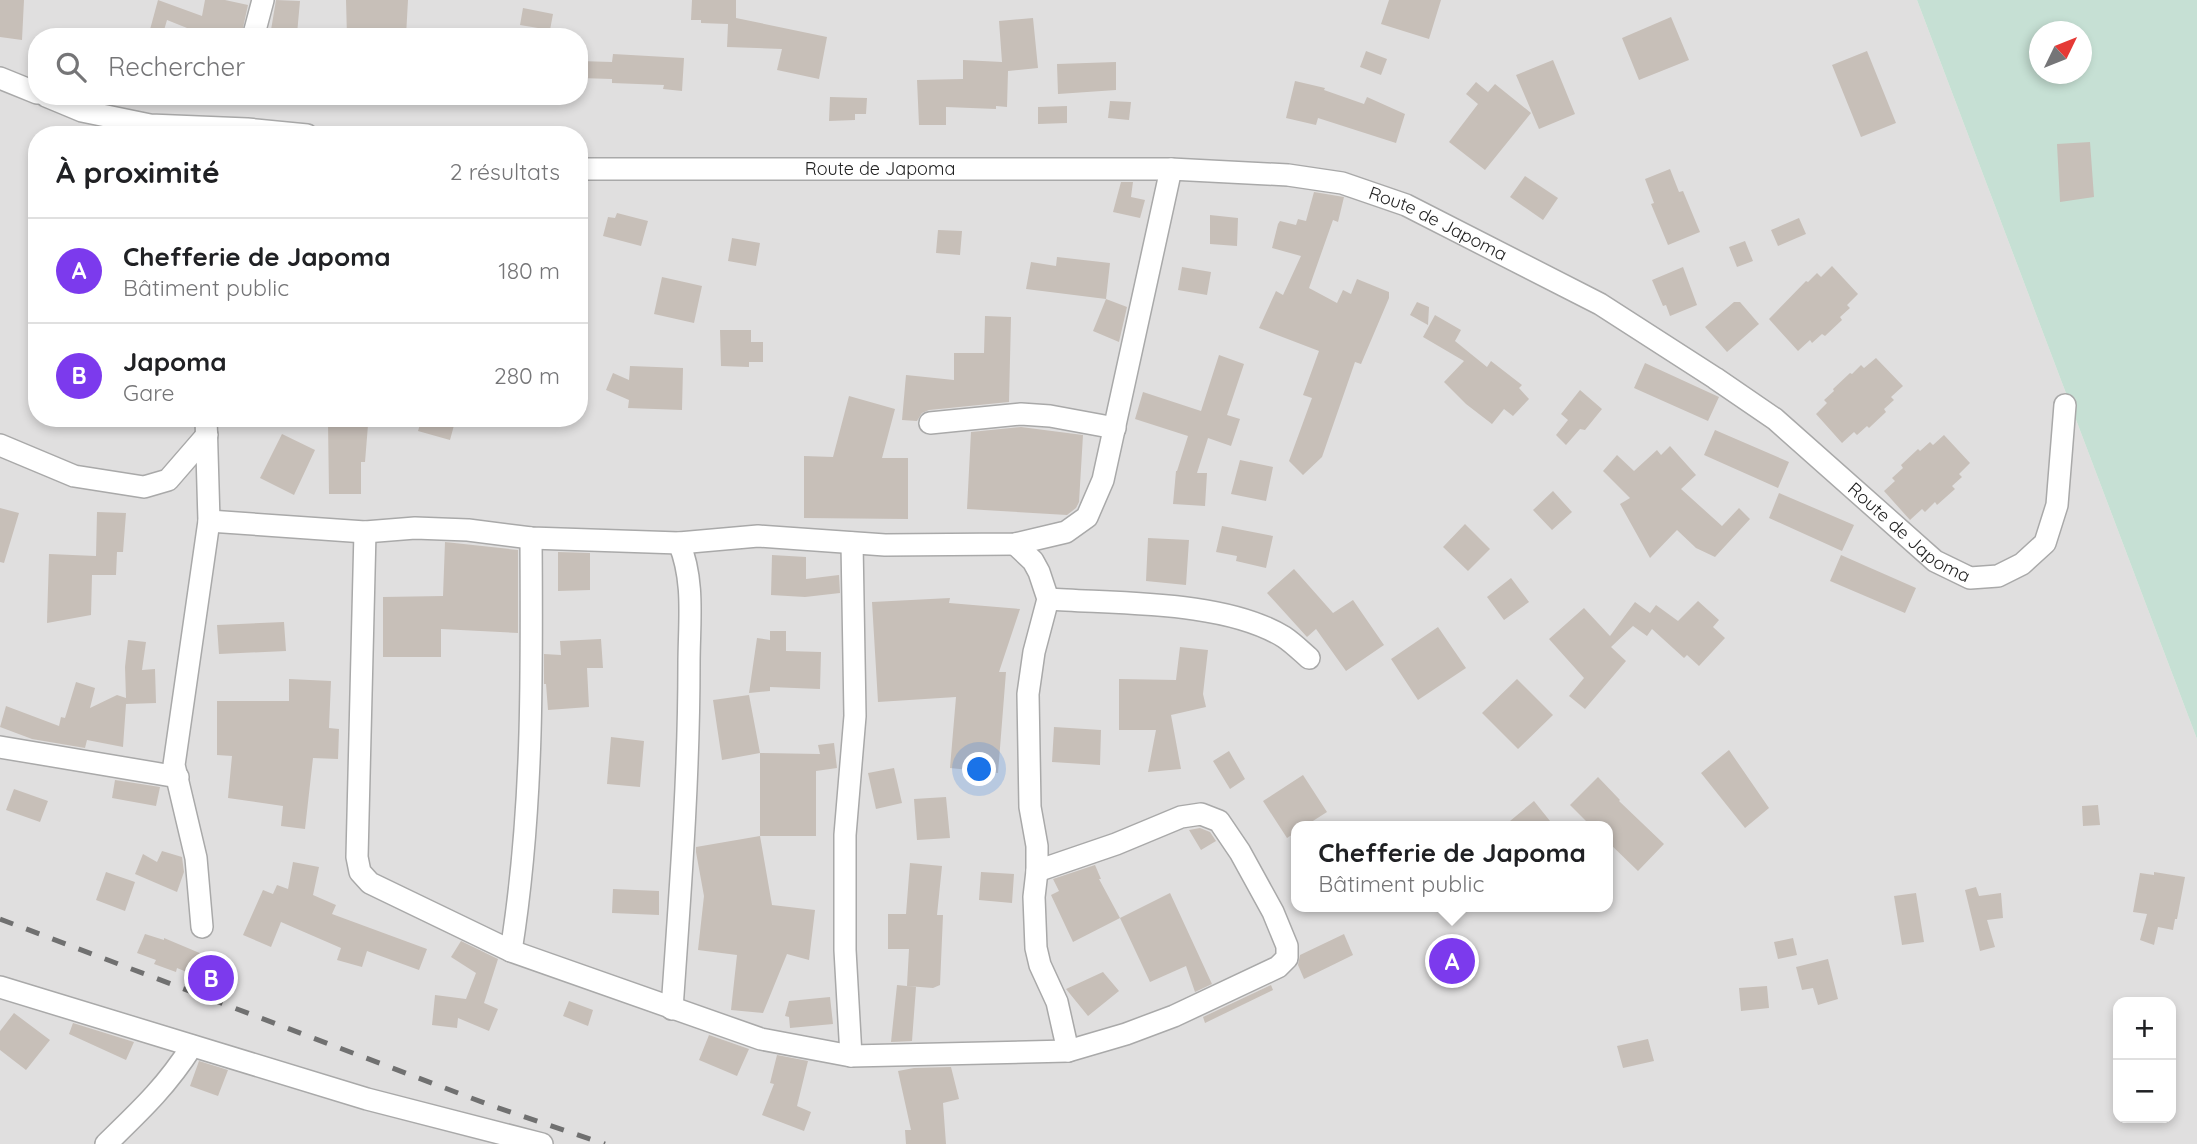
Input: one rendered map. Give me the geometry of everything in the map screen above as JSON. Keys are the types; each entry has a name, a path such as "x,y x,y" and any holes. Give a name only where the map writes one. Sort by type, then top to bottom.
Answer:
{"street":[{"path":"256,28 263,0"},
{"path":"0,78 28,89"},
{"path":"68,105 136,126"},
{"name":"Route de Japoma","path":"588,169 1171,169 1287,175 1342,183 1406,205 1600,304 1774,419 1935,561 1970,578 1998,576 2022,564 2045,543 2057,505 2065,405"},
{"path":"209,520 365,532 428,528 531,538 679,543 758,536 885,545 1015,544 1066,532 1087,517 1104,480 1171,169"},
{"path":"930,423 1021,414 1115,428"},
{"path":"0,445 74,476 144,487 168,480 206,427"},
{"path":"202,927 196,858 174,765 209,520 206,427"},
{"path":"365,532 357,858 360,872 370,883 511,951 672,1009 761,1039 851,1056 1068,1051 1174,1016 1278,967 1287,958 1286,946 1273,912 1240,852 1219,821 1200,814 1181,817 1116,844 1037,871"},
{"path":"511,951 522,884 530,765 531,538"},
{"path":"851,1056 845,950 845,835 856,716 852,542"},
{"path":"672,1009 686,799 689,704 689,574 679,543"},
{"path":"1015,544 1033,561 1048,600 1034,652 1028,694 1030,807 1037,846 1034,897 1036,948 1040,965 1056,1002 1068,1051"},
{"path":"1048,600 1206,609 1260,625 1285,638 1309,658"},
{"path":"0,747 178,777"},
{"path":"0,987 367,1099 542,1144"},
{"path":"106,1144 173,1076 192,1046"}],"shaded area":[{"path":"0,0 1917,0 2197,739 2197,1144 0,1144"}],"green space":[{"path":"1917,0 2197,0 2197,739"}],"building":[{"path":"0,0 24,0 22,40 0,37"},
{"path":"158,0 202,16 205,0 225,0 248,5 243,28 187,28 167,20 165,28 150,28"},
{"path":"276,0 300,1 298,28 271,28"},
{"path":"346,0 408,0 406,28 347,28"},
{"path":"692,0 736,0 736,18 827,37 819,79 777,70 782,49 727,47 728,24 691,20"},
{"path":"1389,0 1441,0 1429,39 1381,24"},
{"path":"523,8 553,14 550,28 520,25"},
{"path":"1671,17 1689,60 1639,80 1622,38"},
{"path":"1033,18 1038,68 1008,71 1007,107 946,107 946,125 919,125 917,80 963,79 963,60 1002,62 999,21"},
{"path":"1366,51 1387,59 1381,75 1360,67"},
{"path":"1867,51 1896,123 1861,137 1832,65"},
{"path":"613,54 684,58 682,91 663,89 664,85 612,83 612,79 588,78 588,61 612,62"},
{"path":"1553,60 1575,114 1539,129 1516,75"},
{"path":"1116,62 1116,90 1058,94 1057,64"},
{"path":"1295,81 1325,88 1324,90 1364,104 1367,97 1405,114 1396,143 1318,118 1316,125 1286,118"},
{"path":"1476,82 1488,92 1495,84 1531,113 1485,170 1449,142 1478,104 1466,94"},
{"path":"830,97 867,98 866,114 855,114 855,120 829,121"},
{"path":"1110,101 1131,102 1129,120 1108,118"},
{"path":"1067,106 1067,123 1038,124 1038,107"},
{"path":"2090,142 2094,197 2060,202 2057,144"},
{"path":"1670,169 1679,192 1683,191 1700,232 1668,245 1651,204 1654,203 1645,179"},
{"path":"1525,176 1558,198 1543,220 1510,197"},
{"path":"1121,182 1133,182 1131,197 1145,200 1140,218 1113,212"},
{"path":"1314,192 1344,197 1338,222 1333,220 1309,288 1337,303 1343,290 1351,294 1357,279 1389,292 1389,298 1361,364 1355,362 1322,457 1303,475 1289,461 1312,398 1303,395 1319,351 1259,328 1276,291 1283,295 1301,256 1272,248 1278,224 1280,221 1296,225 1298,219 1306,221"},
{"path":"617,213 648,221 641,246 603,236 608,217 615,218"},
{"path":"1210,215 1238,218 1237,246 1210,244"},
{"path":"1799,218 1806,234 1778,246 1771,230"},
{"path":"938,230 962,231 960,255 936,253"},
{"path":"732,238 760,243 756,266 728,261"},
{"path":"1745,241 1753,261 1737,267 1729,247"},
{"path":"1057,257 1110,263 1106,299 1026,289 1031,262 1056,266"},
{"path":"1832,266 1858,294 1847,305 1850,308 1840,317 1842,320 1825,336 1822,334 1812,343 1810,340 1798,351 1769,319 1806,281 1817,273 1821,277"},
{"path":"1182,267 1211,272 1207,295 1178,290"},
{"path":"1683,267 1697,305 1670,316 1652,280"},
{"path":"662,277 702,286 694,323 654,314"},
{"path":"1106,299 1127,307 1119,342 1093,331"},
{"path":"1417,302 1429,307 1428,325 1410,315"},
{"path":"1734,302 1740,302 1759,324 1727,352 1705,327"},
{"path":"1435,315 1461,330 1455,341 1487,367 1491,361 1522,385 1519,388 1529,399 1513,416 1504,409 1492,424 1444,382 1464,361 1423,337"},
{"path":"985,316 1011,317 1009,402 929,410 922,413 917,421 902,420 906,375 954,380 954,353 984,353"},
{"path":"720,330 751,330 751,342 763,342 763,362 749,362 749,367 721,366"},
{"path":"1219,355 1244,364 1227,415 1240,419 1231,446 1208,438 1197,473 1207,473 1205,506 1173,504 1176,471 1188,436 1135,419 1143,392 1201,411"},
{"path":"1876,358 1903,386 1891,397 1894,400 1884,409 1886,412 1869,428 1867,426 1857,435 1854,432 1842,443 1816,414 1827,403 1824,400 1833,389 1850,373 1861,365 1864,368"},
{"path":"1645,363 1719,397 1708,421 1634,388"},
{"path":"630,366 683,368 682,410 628,408 629,400 606,390 613,373 629,380"},
{"path":"1580,390 1602,409 1585,430 1580,429 1566,445 1556,435 1568,420 1561,414"},
{"path":"849,396 895,409 882,458 908,458 908,519 804,518 804,456 833,457"},
{"path":"328,427 368,427 365,462 361,462 361,494 329,494"},
{"path":"419,427 454,427 450,440 418,431"},
{"path":"1021,427 1083,435 1079,502 1067,515 967,509 971,432"},
{"path":"1715,430 1789,462 1778,488 1704,455"},
{"path":"282,434 315,450 294,495 260,478"},
{"path":"1944,435 1970,463 1959,474 1962,477 1952,486 1955,489 1937,505 1935,502 1925,512 1922,509 1910,520 1884,491 1895,481 1892,478 1903,468 1901,465 1918,449 1920,451 1930,442 1933,445"},
{"path":"1670,446 1696,475 1681,489 1722,526 1739,508 1750,519 1715,557 1696,548 1677,530 1650,558 1620,504 1630,498 1603,471 1617,455 1634,471 1657,450 1661,455"},
{"path":"1240,460 1273,467 1266,501 1231,494"},
{"path":"1553,491 1572,512 1552,530 1533,510"},
{"path":"1779,493 1854,525 1842,551 1769,518"},
{"path":"0,508 19,513 4,563 0,562"},
{"path":"97,512 126,513 123,552 117,552 116,575 92,575 91,615 47,623 49,554 96,556"},
{"path":"1465,524 1490,549 1468,571 1443,547"},
{"path":"1222,526 1273,536 1266,568 1236,561 1237,556 1216,552"},
{"path":"1148,538 1189,540 1186,585 1146,581"},
{"path":"445,542 518,550 518,633 441,629 441,657 383,657 383,597 443,596"},
{"path":"558,552 590,553 590,590 558,591"},
{"path":"772,555 806,557 806,579 839,575 840,593 805,597 771,595"},
{"path":"1841,555 1916,588 1905,613 1830,581"},
{"path":"1294,569 1333,613 1353,600 1384,645 1346,671 1316,629 1307,637 1267,593"},
{"path":"1511,578 1529,602 1504,620 1487,597"},
{"path":"950,598 949,603 1020,609 999,672 1006,672 998,773 950,768 956,697 878,702 872,602"},
{"path":"1698,601 1719,620 1713,627 1725,638 1699,666 1687,655 1684,658 1652,629 1647,636 1633,626 1611,647 1626,661 1585,709 1569,696 1584,678 1549,639 1584,608 1610,636 1635,602 1650,613 1656,605 1678,621"},
{"path":"284,622 286,651 219,654 217,625"},
{"path":"1438,627 1466,668 1418,700 1391,659"},
{"path":"770,631 786,631 786,651 821,652 820,689 770,687 770,691 749,693 757,638 770,640"},
{"path":"601,639 603,668 587,668 589,707 548,710 544,684 544,654 561,655 560,641"},
{"path":"128,640 146,642 142,670 155,669 156,703 126,704 123,747 87,740 85,748 32,739 0,727 6,706 59,726 61,717 65,718 76,682 95,688 90,708 117,695 126,698"},
{"path":"1180,647 1208,650 1203,694 1206,707 1171,715 1181,769 1148,772 1156,730 1119,730 1119,679 1176,680"},
{"path":"289,679 331,681 329,728 339,729 338,759 313,758 305,829 281,826 283,806 228,798 232,756 217,755 217,701 289,701"},
{"path":"1517,679 1553,715 1518,749 1482,713"},
{"path":"749,695 760,753 722,760 713,700"},
{"path":"1054,727 1101,730 1100,765 1052,762"},
{"path":"611,737 644,741 640,787 607,784"},
{"path":"834,743 837,768 816,771 816,836 760,836 760,753 820,754 818,745"},
{"path":"1729,750 1769,808 1745,828 1701,773"},
{"path":"1229,751 1245,779 1230,789 1213,761"},
{"path":"894,768 902,803 876,809 868,773"},
{"path":"1303,775 1327,812 1313,821 1291,821 1291,835 1287,838 1263,801"},
{"path":"1598,777 1664,844 1638,871 1613,847 1613,821 1586,821 1570,805"},
{"path":"115,780 160,787 156,806 112,798"},
{"path":"14,789 48,801 40,822 6,810"},
{"path":"946,797 950,838 917,840 914,799"},
{"path":"1534,801 1550,821 1510,821"},
{"path":"2098,805 2100,825 2083,826 2082,806"},
{"path":"1200,828 1210,832 1216,841 1201,850 1189,830"},
{"path":"760,836 772,905 815,910 809,960 787,954 763,1013 731,1010 737,955 698,950 704,896 696,852 696,847"},
{"path":"162,851 182,857 184,872 177,892 135,874 143,854 157,862"},
{"path":"293,862 319,867 313,895 336,905 332,914 427,949 419,970 367,951 362,967 337,960 341,948 281,922 271,947 243,935 263,890 273,894 277,885 288,889"},
{"path":"910,863 942,866 937,915 943,915 940,985 933,988 907,986 909,949 888,949 888,914 906,914"},
{"path":"1095,865 1099,879 1120,918 1073,942 1051,895 1059,891 1053,879"},
{"path":"106,872 135,882 125,911 96,900"},
{"path":"981,872 1014,874 1012,903 979,900"},
{"path":"2154,872 2185,877 2173,930 2158,927 2154,945 2140,940 2147,914 2133,912 2140,873 2154,875"},
{"path":"1976,887 1979,896 2001,893 2003,918 1987,920 1995,947 1980,951 1965,890"},
{"path":"613,889 659,891 659,915 612,913"},
{"path":"1170,893 1212,984 1195,992 1186,966 1150,982 1120,918"},
{"path":"1916,893 1924,942 1902,945 1894,896"},
{"path":"145,934 164,938 202,954 194,975 177,968 176,972 154,964 156,960 137,953"},
{"path":"1344,934 1353,955 1304,979 1298,965 1300,955"},
{"path":"1793,938 1797,955 1778,959 1774,942"},
{"path":"461,941 498,959 484,1003 498,1009 489,1031 458,1018 457,1028 432,1025 435,995 466,999 476,973 451,957"},
{"path":"1828,959 1838,999 1818,1005 1813,988 1802,990 1796,967"},
{"path":"1103,972 1119,991 1088,1016 1066,989"},
{"path":"897,985 916,987 912,1041 891,1042"},
{"path":"1271,985 1273,990 1205,1023 1203,1017"},
{"path":"1767,986 1769,1008 1741,1011 1739,988"},
{"path":"830,997 833,1024 790,1028 789,1017 785,1016 789,1001"},
{"path":"569,1001 593,1010 588,1026 563,1016"},
{"path":"14,1013 50,1040 26,1070 0,1050 0,1031"},
{"path":"73,1023 134,1042 126,1060 69,1034"},
{"path":"709,1035 749,1049 737,1076 699,1060"},
{"path":"1648,1039 1654,1061 1623,1068 1617,1046"},
{"path":"777,1055 808,1061 797,1106 811,1112 804,1131 762,1115 774,1084 770,1083"},
{"path":"199,1061 228,1070 218,1096 190,1086"},
{"path":"951,1067 959,1099 943,1103 946,1144 906,1144 905,1130 911,1130 898,1071"}],"railway":[{"path":"0,919 487,1104 605,1144"}],"place":[{"name":"Chefferie de Japoma","path":"1452,961"},
{"name":"Japoma","path":"211,978"}]}
